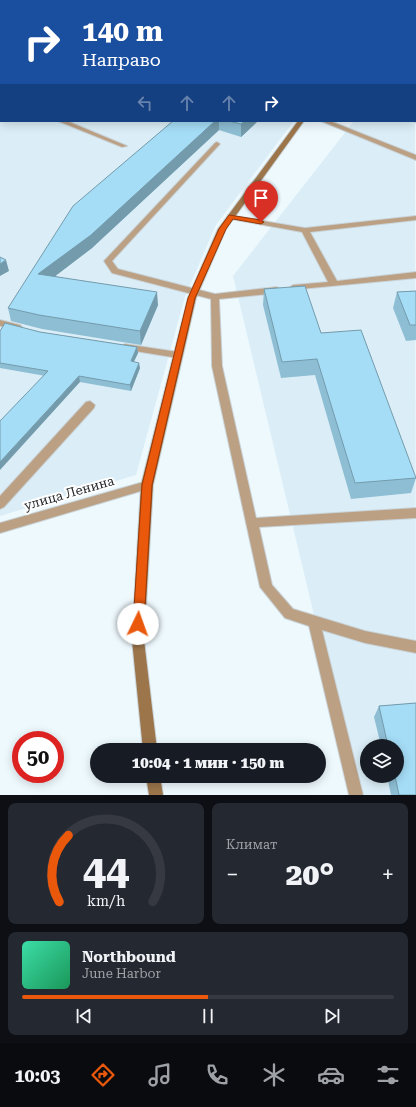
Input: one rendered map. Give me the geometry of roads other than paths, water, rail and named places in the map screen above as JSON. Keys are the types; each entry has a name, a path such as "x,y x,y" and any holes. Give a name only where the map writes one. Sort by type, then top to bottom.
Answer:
{"main road":[{"path":"149,743 138,640 147,485 178,355 192,298 222,229 300,122"},
{"path":"154,783 156,795"}],"street":[{"path":"64,122 124,146"},
{"path":"326,122 416,158"},
{"path":"217,144 108,261 115,271 195,290 215,297 416,275"},
{"path":"231,217 305,230 416,218"},
{"path":"305,230 334,284"},
{"path":"215,297 217,366 266,587 289,614 365,637 416,647"},
{"path":"0,323 28,330"},
{"path":"118,346 178,355"},
{"path":"0,504 90,405"},
{"name":"улица Ленина","path":"0,528 147,485"},
{"path":"252,523 416,513"},
{"path":"314,622 356,795"}]}
